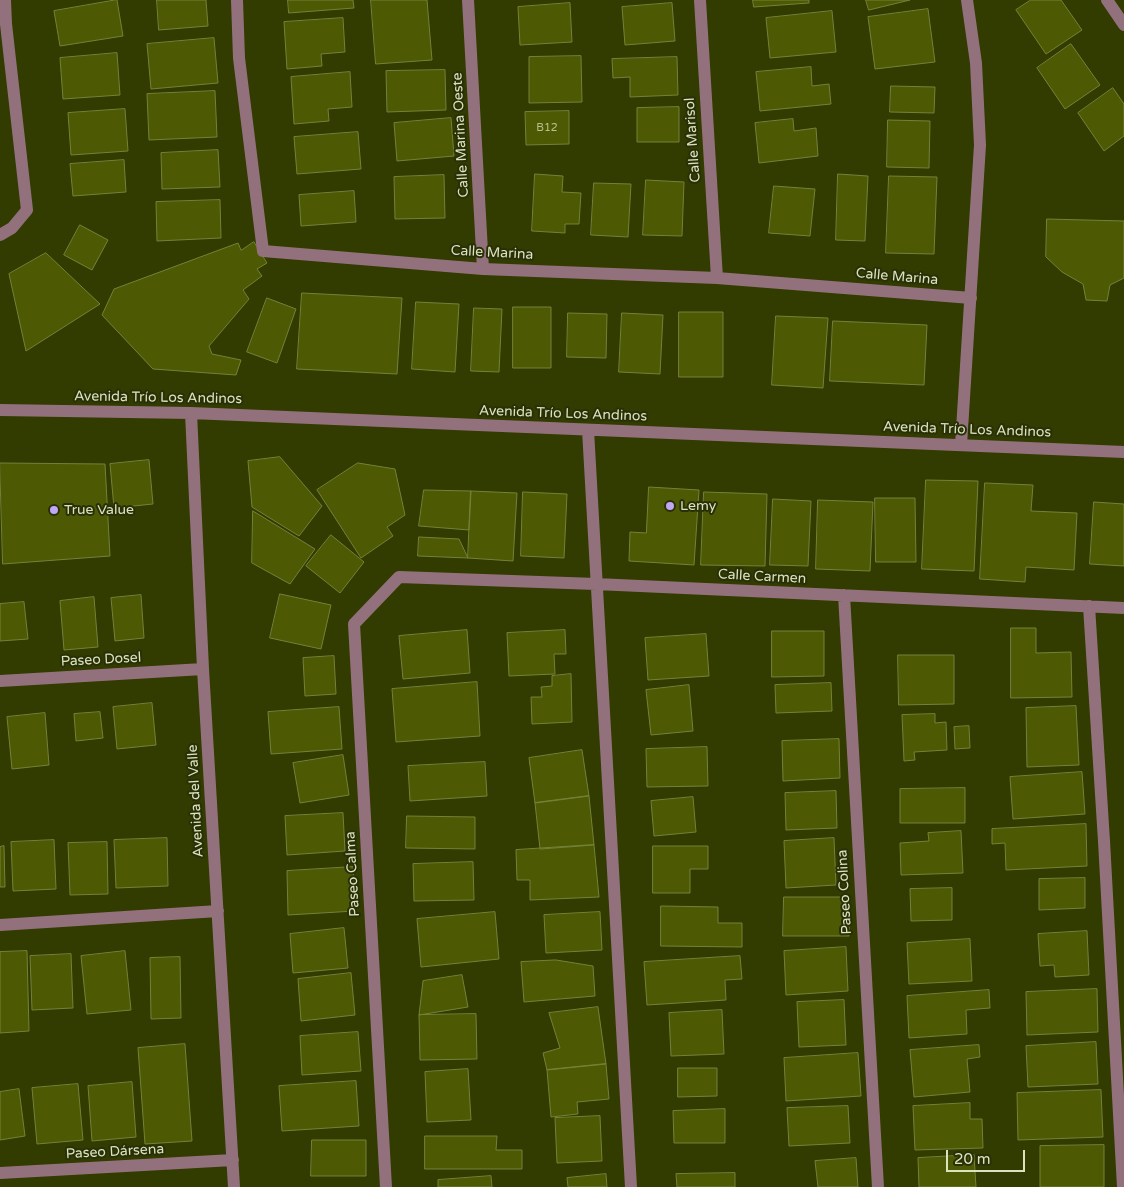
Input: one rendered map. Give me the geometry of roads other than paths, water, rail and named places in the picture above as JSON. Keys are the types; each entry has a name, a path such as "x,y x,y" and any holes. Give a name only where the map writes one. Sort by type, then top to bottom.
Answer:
{"street":[{"path":"0,235 12,228 27,210 6,24 5,0"},
{"name":"Calle Marina","path":"237,0 240,58 263,251 483,269 717,278 971,298"},
{"name":"Calle Marina Oeste","path":"468,0 483,269"},
{"name":"Calle Marisol","path":"700,0 717,278"},
{"path":"961,445 980,145 976,64 967,0"},
{"path":"1107,0 1124,25"},
{"name":"Avenida Trío Los Andinos","path":"0,410 191,413 1124,452"},
{"name":"Avenida del Valle","path":"191,413 203,669 234,1187"},
{"path":"588,430 631,1187"},
{"name":"Calle Carmen","path":"400,578 596,584 1124,608"},
{"name":"Paseo Calma","path":"386,1187 354,624 400,578"},
{"name":"Paseo Colina","path":"844,595 878,1187"},
{"path":"1089,606 1123,1187"},
{"name":"Paseo Dosel","path":"0,681 203,669"},
{"path":"0,925 218,911"},
{"name":"Paseo Dársena","path":"0,1173 233,1160"}],"place":[{"name":"Lemy","path":"670,506"},
{"name":"True Value","path":"54,510"}]}
